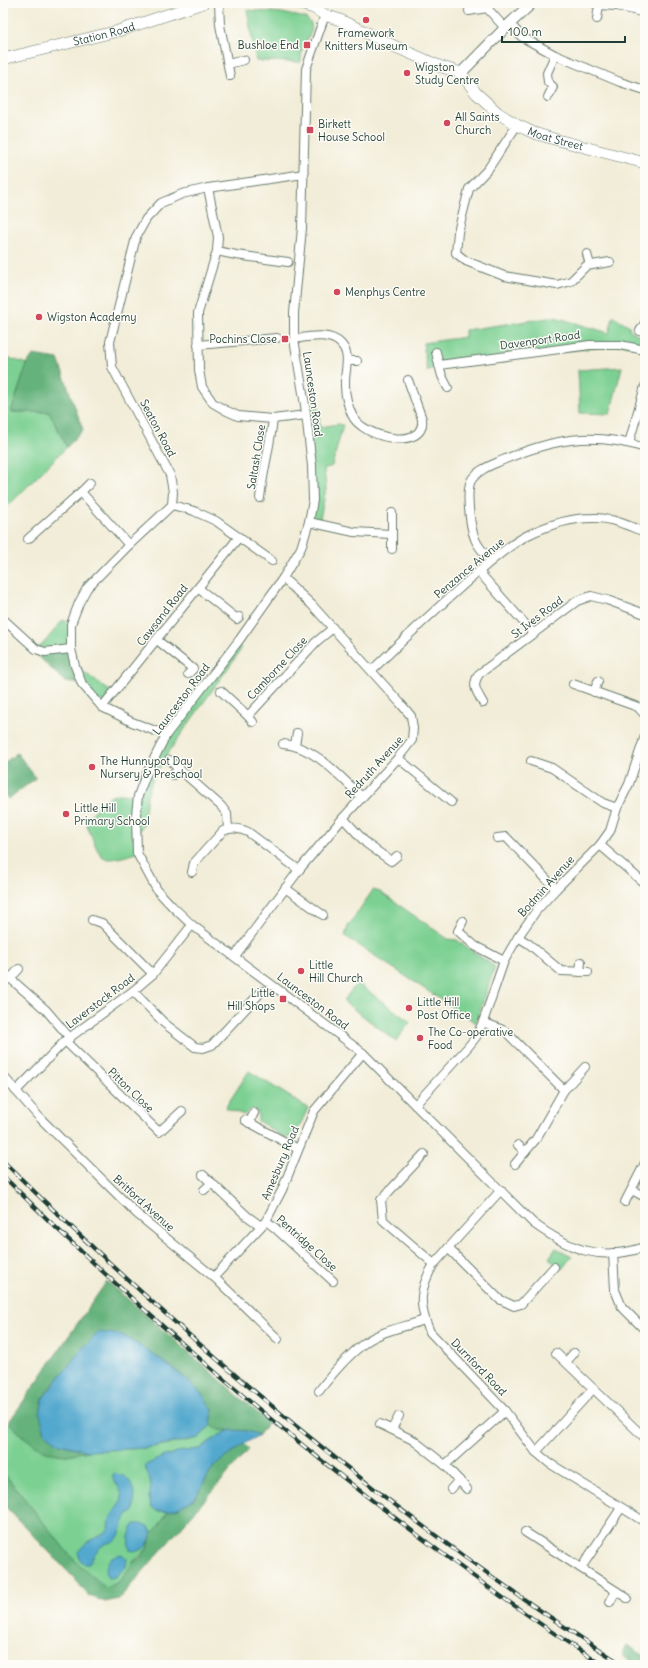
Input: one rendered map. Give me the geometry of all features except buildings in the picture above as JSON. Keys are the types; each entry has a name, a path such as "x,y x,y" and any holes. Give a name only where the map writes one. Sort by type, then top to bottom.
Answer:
{"main road":[{"name":"Station Road","path":"3,59 118,31 203,3"},
{"path":"296,3 314,8 325,15 340,20 396,47 439,66 461,73"},
{"name":"Moat Street","path":"461,73 476,93 498,113 516,125 534,133 645,164"}],"street":[{"path":"219,3 220,25 230,76"},
{"path":"461,73 532,3"},
{"path":"597,19 596,4 617,6 641,12 644,3"},
{"path":"469,11 487,8 522,37 555,54 620,82 645,90"},
{"name":"Launceston Road","path":"325,15 306,69 302,228 294,313 294,339 306,415 312,466 313,500 309,522 301,548 283,578 240,639 166,735 147,771 138,796 136,815 137,853 157,890 192,925 363,1053 533,1223 546,1233 578,1249 590,1252 613,1254 632,1252 645,1247"},
{"path":"548,98 552,86 548,82 547,73 555,54"},
{"path":"228,64 244,60"},
{"path":"516,125 488,169 469,189 458,232 456,253 466,261 504,276 556,285 571,281 586,266 610,262"},
{"name":"Seaton Road","path":"172,505 173,492 170,475 112,367 110,342 136,237 146,219 161,203 182,194 208,188 304,174"},
{"path":"208,188 218,237 217,251 198,313 199,370 202,387 213,403 238,416 273,419 306,415"},
{"path":"217,251 288,262"},
{"path":"587,254 590,265"},
{"path":"640,331 645,323"},
{"path":"294,339 312,336 333,338 340,342 347,355 344,384 350,410 353,417 365,430 376,435 387,437 412,437 421,431 423,425 422,419 408,380"},
{"path":"198,345 277,338"},
{"name":"Davenport Road","path":"439,365 590,344 620,344 645,350"},
{"path":"436,352 442,376 448,388"},
{"path":"347,361 357,361"},
{"path":"629,443 645,386"},
{"name":"Saltash Close","path":"260,498 263,473 270,445 273,419"},
{"path":"491,561 475,538 470,515 468,491 471,480 478,472 524,451 563,440 581,438 629,443 645,448"},
{"path":"28,539 81,492 90,482"},
{"path":"81,492 129,545"},
{"path":"166,735 132,722 102,707 82,684 75,666 71,649 71,624 79,603 87,588 129,545 172,505 194,511 216,521 272,562"},
{"path":"392,513 392,549"},
{"name":"Penzance Avenue","path":"372,670 417,626 491,561 527,535 550,525 574,519 594,518 614,521 645,532"},
{"path":"309,522 354,532 391,534"},
{"name":"Cawsand Road","path":"102,707 239,537"},
{"path":"479,572 534,634"},
{"name":"Redruth Avenue","path":"235,956 299,870 343,818 398,758 412,740 414,728 411,716 372,670 312,605 283,578"},
{"path":"198,588 236,620"},
{"name":"St Ives Road","path":"483,703 475,688 475,680 480,674 584,597 591,596 607,600 645,614"},
{"path":"3,619 36,649 45,652 71,649"},
{"name":"Camborne Close","path":"221,691 251,719 316,642 333,628"},
{"path":"157,640 193,668 188,674"},
{"path":"594,692 598,681"},
{"path":"573,684 638,707 645,715"},
{"path":"295,745 297,733"},
{"name":"Bodmin Avenue","path":"415,1105 476,1037 483,1022 504,961 536,911 600,845 610,831 617,808 629,784 645,736"},
{"path":"283,744 295,745 313,754 362,797"},
{"path":"398,758 451,802"},
{"path":"169,760 221,806 227,814 228,828"},
{"path":"530,761 552,768 603,803 617,808"},
{"path":"173,775 179,768"},
{"path":"343,818 367,844 391,861 397,856"},
{"path":"192,872 194,863 223,831 228,828 239,828 248,832 299,870"},
{"path":"504,836 556,889"},
{"path":"600,845 645,884"},
{"path":"285,888 324,915"},
{"path":"92,920 103,919 153,974"},
{"path":"463,921 457,932 475,946 504,961"},
{"name":"Laverstock Road","path":"16,1091 68,1039 134,991 153,974 192,925"},
{"path":"518,937 561,971 584,972 581,962"},
{"path":"10,978 19,969"},
{"path":"3,972 46,1010 68,1039"},
{"path":"134,991 164,1023 195,1047 203,1048 212,1045 262,991"},
{"path":"483,1022 505,1032 564,1090"},
{"name":"Pitton Close","path":"68,1039 159,1132 182,1111"},
{"name":"Amesbury Road","path":"214,1277 264,1224 282,1190 314,1111 363,1053"},
{"path":"515,1164 536,1139 564,1090 585,1067"},
{"name":"Britford Avenue","path":"3,1076 39,1117 137,1214 214,1277 278,1339"},
{"path":"254,1113 247,1122 298,1149"},
{"path":"518,1146 525,1152"},
{"path":"424,1154 381,1200 383,1220 434,1264"},
{"path":"625,1202 645,1163"},
{"name":"Pentridge Close","path":"203,1175 247,1216 274,1227 333,1281"},
{"path":"204,1190 212,1183"},
{"name":"Durnford Road","path":"501,1190 434,1264 426,1277 421,1292 424,1320 430,1332 505,1411 536,1452 549,1463 645,1522"},
{"path":"632,1190 645,1197"},
{"path":"448,1248 499,1298 514,1306 521,1304 554,1267"},
{"path":"613,1254 615,1290 622,1307 645,1330"},
{"path":"319,1391 347,1360 367,1342 387,1332 424,1320"},
{"path":"556,1353 593,1389 635,1435 645,1438"},
{"path":"566,1362 574,1353"},
{"path":"536,1452 593,1389"},
{"path":"445,1464 505,1411"},
{"path":"392,1429 399,1416"},
{"path":"380,1424 414,1440 445,1464 467,1489"},
{"path":"451,1489 459,1480"},
{"path":"581,1568 621,1508"},
{"path":"525,1532 627,1598"},
{"path":"610,1602 616,1591"}],"green space":[{"path":"247,10 282,13 306,18 311,23 312,30 302,50 301,62 256,61"},
{"path":"613,316 630,326 629,329 645,339 645,347 620,345 439,365 427,371 423,343 465,337 465,330 555,317 609,333"},
{"path":"33,355 58,359 83,430 67,447 49,412 11,412 27,364"},
{"path":"3,356 27,364 11,412 49,412 67,447 3,511"},
{"path":"622,367 610,414 580,413 578,370"},
{"path":"305,405 318,405 320,427 338,424 343,425 332,466 324,469 326,489 319,524 309,522 313,500"},
{"path":"63,620 71,624 71,649 36,649 42,645"},
{"path":"240,639 240,651 170,750 152,780 147,796 143,825 136,836 137,853 108,859 103,857 96,847 87,826 88,821 94,811 103,801 114,795 121,794 138,796 155,754"},
{"path":"71,649 82,684 65,682 33,651"},
{"path":"75,666 110,691 102,707"},
{"path":"17,753 36,778 8,799 3,792 3,764"},
{"path":"373,890 380,892 448,939 457,940 495,967 476,1023 345,936 348,926"},
{"path":"357,983 410,1022 396,1041 343,1001"},
{"path":"249,1071 308,1108 295,1136 285,1138 258,1121 258,1112 252,1109 244,1115 225,1108"},
{"path":"556,1248 572,1256 562,1269 549,1258"},
{"path":"107,1281 268,1422 259,1435 247,1431 219,1430 211,1425 213,1410 194,1387 184,1377 160,1359 122,1335 66,1372 48,1390 43,1399 41,1412 45,1433 60,1444 88,1451 67,1455 50,1452 28,1440 9,1422"},
{"path":"9,1422 22,1436 66,1455 88,1451 146,1448 175,1443 199,1438 211,1425 219,1430 231,1430 223,1433 199,1449 177,1452 162,1457 150,1479 151,1487 149,1497 156,1511 168,1511 158,1527 152,1533 149,1527 143,1549 149,1541 147,1549 132,1563 129,1570 123,1577 106,1589 71,1557 3,1472 3,1430"},
{"path":"244,1444 249,1449 119,1599 105,1602 88,1595 75,1579 3,1504 3,1472 71,1557 106,1588 119,1582 128,1571 132,1563 141,1557 148,1548 152,1533 158,1527 168,1511 178,1508 194,1499 214,1466"},
{"path":"627,1645 645,1656 645,1665 635,1665 622,1655"}],"water":[{"path":"99,1332 122,1335 149,1351 186,1379 203,1395 213,1410 211,1425 199,1438 146,1448 88,1451 60,1444 45,1433 40,1414 43,1398 80,1351"},
{"path":"231,1430 247,1431 259,1435 214,1466 194,1499 178,1508 168,1511 156,1511 151,1506 149,1497 151,1487 150,1479 144,1466 162,1457 177,1452 199,1449 223,1433"},
{"path":"114,1474 121,1475 130,1482 134,1493 133,1512 126,1517 117,1539 102,1546 96,1552 89,1564 85,1564 80,1560 78,1552 88,1542 108,1530 109,1521 121,1500 122,1494 112,1478"},
{"path":"135,1524 141,1524 149,1527 152,1533 145,1548 139,1551 130,1550 129,1547 130,1533"},
{"path":"122,1554 127,1559 126,1567 115,1577 108,1578 105,1572 108,1562 112,1558"}],"railway":[{"path":"3,1161 148,1299 300,1430 378,1492 458,1552 540,1610 623,1665"},
{"path":"3,1176 52,1224 152,1316 307,1449 461,1567 602,1665"}],"place":[{"name":"Framework Knitters Museum","path":"366,20"},
{"name":"Bushloe End","path":"307,45"},
{"name":"Wigston Study Centre","path":"407,73"},
{"name":"All Saints Church","path":"447,123"},
{"name":"Birkett House School","path":"310,130"},
{"name":"Menphys Centre","path":"337,292"},
{"name":"Wigston Academy","path":"39,317"},
{"name":"Pochins Close","path":"285,339"},
{"name":"The Hunnypot Day Nursery & Preschool","path":"92,767"},
{"name":"Little Hill Primary School","path":"66,814"},
{"name":"Little Hill Church","path":"301,971"},
{"name":"Little Hill Shops","path":"283,999"},
{"name":"Little Hill Post Office","path":"409,1008"},
{"name":"The Co-operative Food","path":"420,1038"}]}
